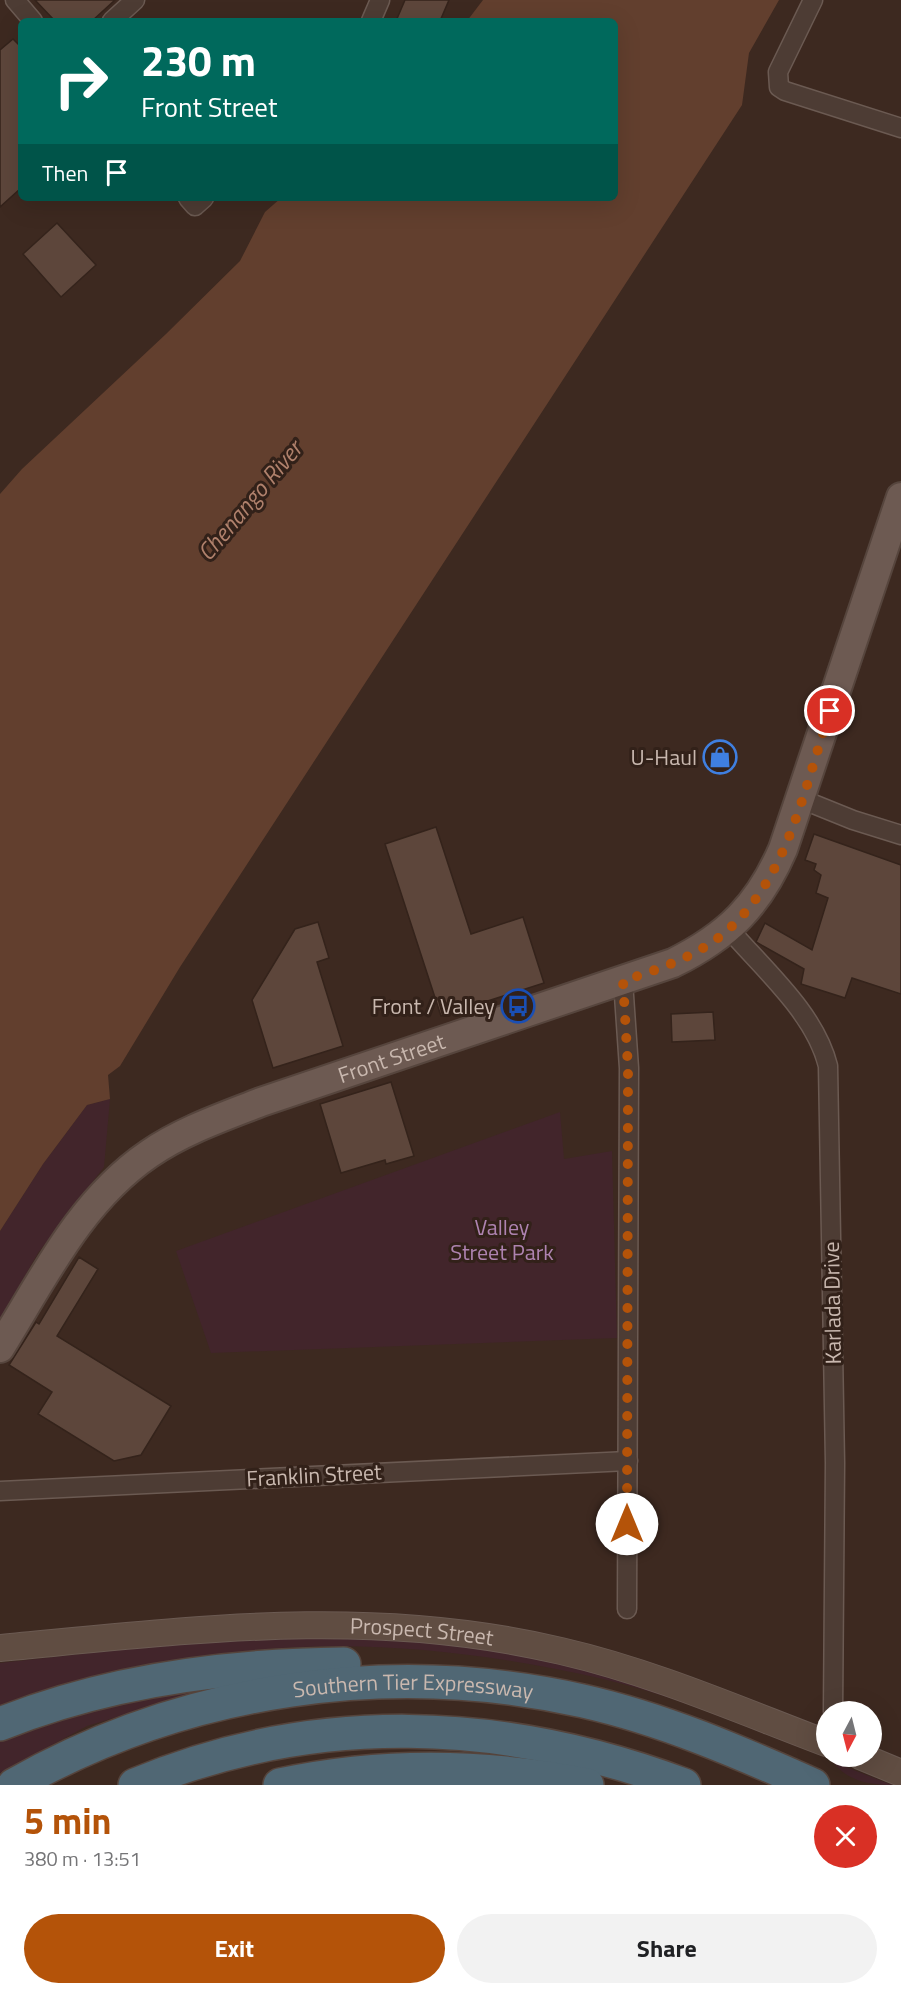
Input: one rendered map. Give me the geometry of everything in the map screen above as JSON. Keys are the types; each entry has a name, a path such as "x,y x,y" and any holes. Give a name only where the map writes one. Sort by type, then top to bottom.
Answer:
{"highway":[{"path":"0,1724 54,1706 144,1684 248,1669 318,1665 413,1666 471,1671 504,1677 584,1701"},
{"name":"Southern Tier Expressway","path":"14,1785 85,1748 142,1726 197,1709 284,1690 343,1684 438,1682 526,1690 584,1701 683,1732 813,1785"},
{"path":"135,1785 195,1763 270,1744 350,1733 424,1731 508,1738 575,1750 684,1785"},
{"path":"280,1785 351,1773 420,1769 518,1774 587,1785"}],"main road":[{"name":"Front Street","path":"0,1348 75,1225 113,1183 150,1153 206,1123 261,1102 623,981 696,952 729,929 752,904 774,870 801,799 901,497"}],"street":[{"path":"15,0 30,18"},
{"path":"115,18 135,0"},
{"path":"372,18 380,0"},
{"path":"813,0 778,72 779,87 785,91 901,128"},
{"path":"801,799 853,820 901,835"},
{"name":"Karlada Drive","path":"729,929 813,1026 823,1045 828,1066 835,1463 833,1701"},
{"path":"623,981 628,1068 627,1609"},
{"name":"Franklin Street","path":"0,1491 628,1461"},
{"name":"Prospect Street","path":"0,1648 280,1624 352,1623 435,1630 527,1644 621,1667 816,1739"},
{"path":"882,1765 901,1773"}],"green space":[{"path":"110,1099 104,1167 38,1253 0,1320 0,1231 43,1164 87,1105"},
{"name":"Valley Street Park","path":"560,1112 564,1159 612,1151 617,1338 211,1353 176,1251"},
{"path":"358,1633 481,1649 572,1666 633,1683 724,1716 618,1683 518,1662 474,1655 386,1647 343,1646 299,1647 223,1654 127,1675 0,1710 0,1663 255,1635"},
{"path":"213,1688 87,1726 0,1773 0,1733 43,1715"},
{"path":"846,1767 892,1785 860,1781 845,1774 839,1768"}],"water":[{"name":"Chenango River","path":"483,0 779,0 749,53 742,105 180,967 120,1066 108,1075 110,1099 87,1105 43,1164 0,1231 0,494 22,469 240,261 265,212 278,201 618,201 618,18 469,18"}],"building":[{"path":"35,0 115,0 95,18 52,18"},
{"path":"405,0 449,0 441,18 397,18"},
{"path":"13,39 18,44 18,191 0,207 0,50"},
{"path":"57,223 96,265 61,297 23,254"},
{"path":"436,827 471,934 523,917 544,983 441,1016 385,844"},
{"path":"814,834 901,865 901,994 852,978 845,998 801,984 804,969 756,942 765,923 812,950 828,898 816,893 821,875 814,870 816,864 805,860"},
{"path":"318,922 329,958 317,962 343,1046 273,1068 252,1000 295,929"},
{"path":"713,1012 715,1040 672,1042 671,1014"},
{"path":"391,1082 414,1156 386,1164 385,1160 341,1173 320,1104"},
{"path":"79,1257 98,1269 57,1336 171,1406 141,1455 114,1461 38,1414 52,1392 9,1365 36,1322 39,1324"}],"place":[{"name":"U-Haul","path":"720,757"},
{"name":"Front / Valley","path":"518,1006"}],"route":[{"path":"627,1524 628,1068 623,981 696,952 729,929 752,904 774,870 783,849 830,711"}]}
